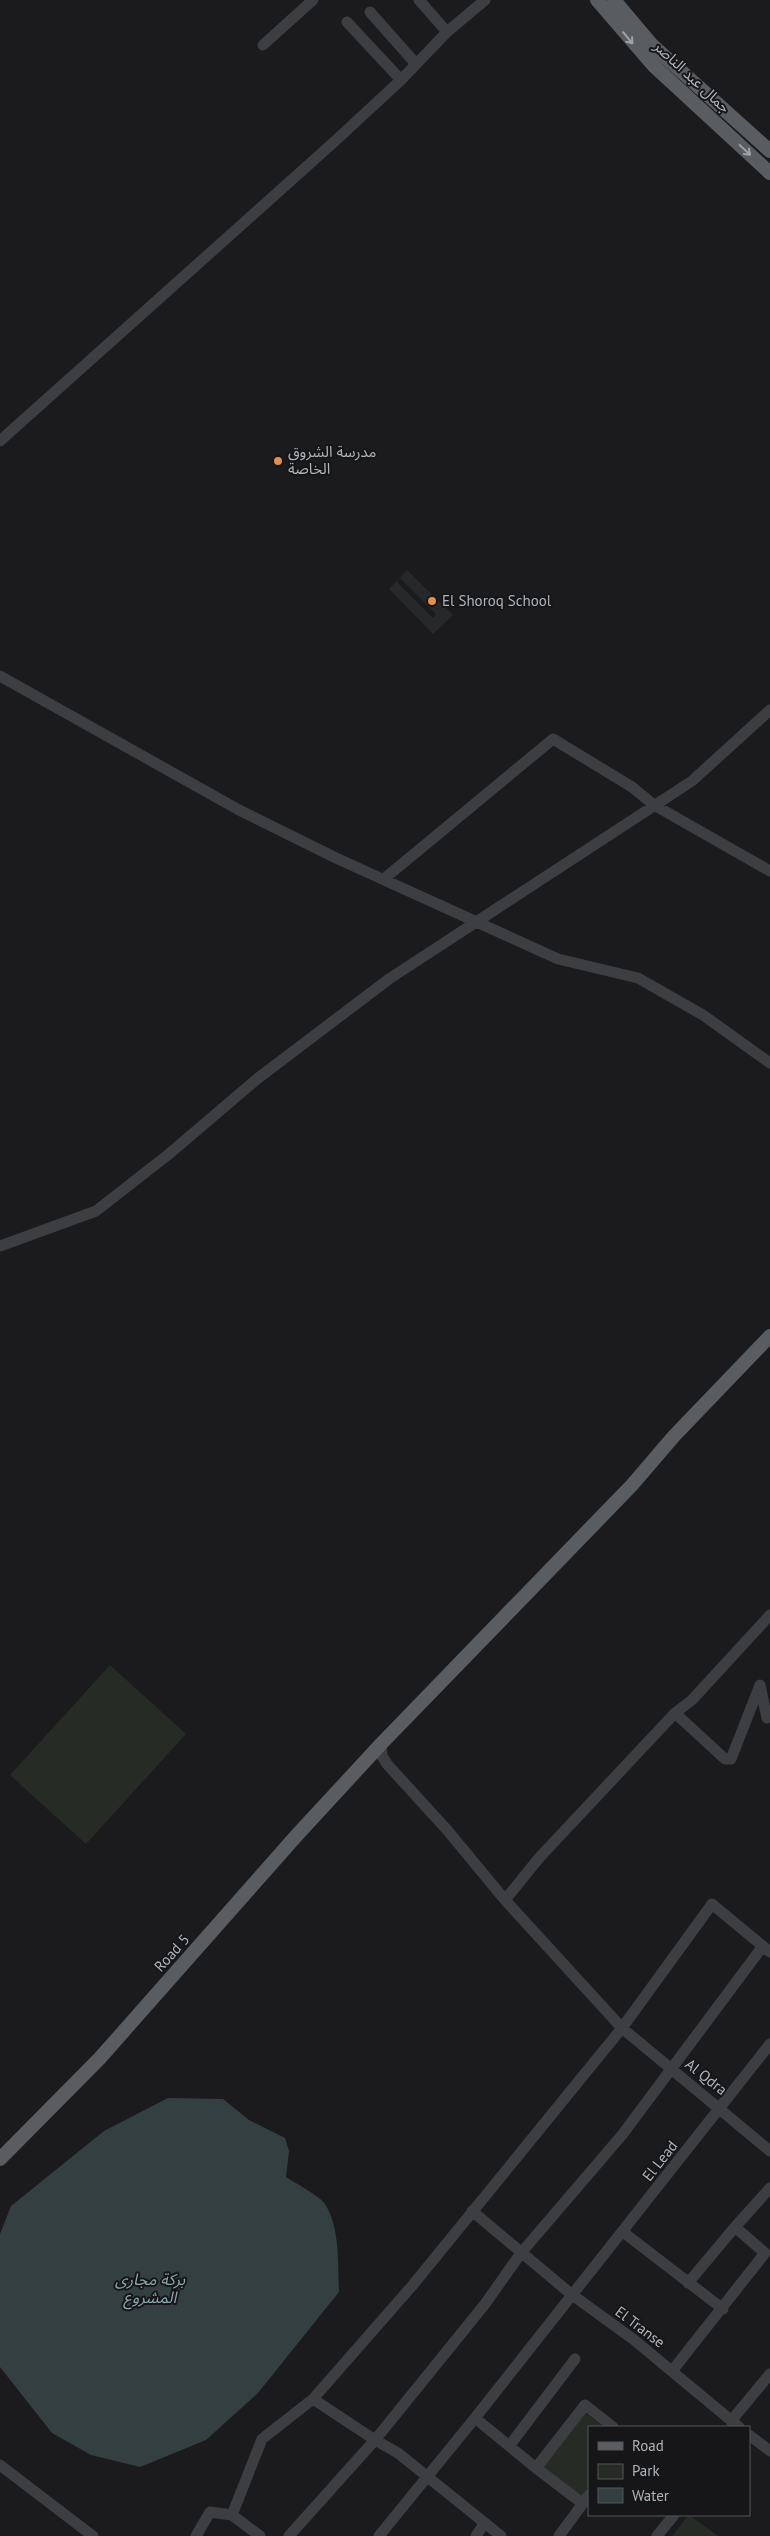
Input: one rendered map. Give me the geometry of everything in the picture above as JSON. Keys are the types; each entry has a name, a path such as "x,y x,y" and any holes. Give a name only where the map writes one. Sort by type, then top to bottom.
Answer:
{"main road":[{"name":"جمال عبد الناصر","path":"597,0 653,65 770,173"},
{"name":"جمال عبد الناصر","path":"617,1 652,45 770,151"},
{"name":"Road 5","path":"0,2159 100,2058 296,1836 364,1765 381,1744 632,1484 674,1436 770,1336"}],"street":[{"path":"263,45 313,0"},
{"path":"419,0 447,32"},
{"path":"0,440 401,80 447,32 485,0"},
{"path":"370,12 416,64"},
{"path":"347,22 401,80"},
{"path":"0,676 239,810 336,858 385,878 476,923 558,959 638,978 703,1015 770,1063"},
{"path":"0,1246 96,1211 169,1154 257,1080 389,980 692,781 770,710"},
{"path":"385,878 553,739 632,786 654,805 770,871"},
{"path":"505,1900 539,1858 675,1713 692,1700 770,1615"},
{"path":"675,1713 725,1760 731,1758 760,1685 767,1718 770,1715"},
{"name":"Al Qdra","path":"381,1744 382,1756 387,1764 448,1831 505,1900 622,2028 721,2108 770,2151"},
{"path":"232,2515 262,2439 313,2399 412,2286 622,2028 712,1904 767,1949 671,2069 622,2135 521,2253 485,2304 375,2440 290,2536"},
{"name":"El Lead","path":"379,2536 623,2232 770,2044"},
{"path":"688,2283 770,2188"},
{"name":"El Transe","path":"472,2211 521,2253 672,2371 735,2424"},
{"path":"672,2371 723,2309 765,2253 735,2228"},
{"path":"623,2232 723,2309"},
{"path":"510,2445 575,2359"},
{"path":"735,2424 770,2374"},
{"path":"313,2399 375,2440 398,2452 501,2536"},
{"path":"536,2468 585,2405 613,2426"},
{"path":"475,2418 536,2468 586,2499 559,2536"},
{"path":"750,2435 770,2451"},
{"path":"0,2465 88,2535"},
{"path":"196,2536 210,2512 232,2515 260,2536"},
{"path":"657,2536 673,2516"},
{"path":"476,2536 484,2524"}],"shaded area":[{"name":"El Shoroq School","path":"407,570 453,615 433,634 389,589","holes":["400,578 436,614 433,618 397,582"]}],"green space":[{"path":"110,1665 186,1734 86,1844 10,1775"},
{"path":"582,2411 603,2426 588,2426 588,2488 581,2497 540,2467"},
{"path":"688,2516 690,2516 718,2536 672,2536"}],"water":[{"name":"بركة مجارى المشروع","path":"168,2098 223,2099 249,2120 285,2138 289,2151 286,2177 318,2197 330,2213 336,2235 339,2292 258,2393 206,2440 140,2467 91,2455 52,2433 0,2367 0,2234 11,2206 104,2131"}],"place":[{"name":"مدرسة الشروق الخاصة","path":"278,461"},
{"name":"El Shoroq School","path":"432,601"}]}
